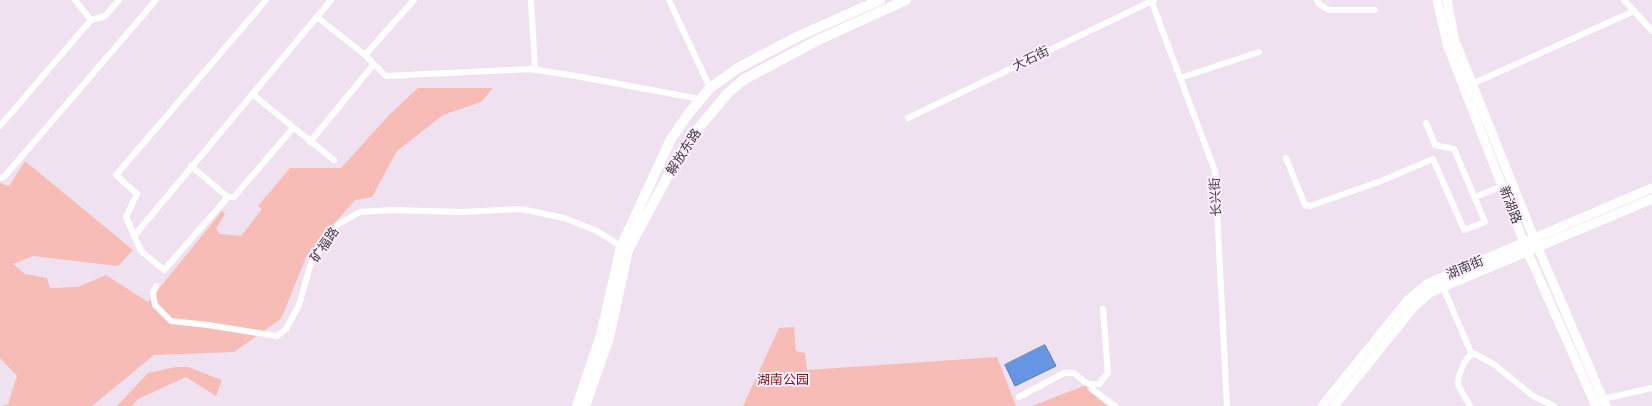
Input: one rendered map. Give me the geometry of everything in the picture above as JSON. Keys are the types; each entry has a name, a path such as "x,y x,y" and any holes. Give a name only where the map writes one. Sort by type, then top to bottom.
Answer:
{"main road":[{"name":"解放东路","path":"577,406 601,335 624,249 671,139 689,113 710,88 738,68 867,3 880,0"},
{"name":"解放东路","path":"585,406 609,338 624,249 678,157 697,130 727,94 743,80 816,41 906,0"},
{"name":"新湖路","path":"1437,0 1447,44 1502,186 1528,252 1596,406"},
{"name":"新湖路","path":"1447,0 1455,41 1534,239 1604,403"},
{"name":"湖南街","path":"1322,406 1408,301 1427,284 1652,188"},
{"name":"湖南街","path":"1334,406 1414,307 1432,292 1652,199"}],"street":[{"path":"75,0 92,20"},
{"path":"0,126 92,20 105,16 119,0"},
{"path":"0,178 4,177 156,0"},
{"path":"228,197 164,270 141,250 126,217 137,194 116,175 266,0"},
{"path":"134,236 331,0"},
{"path":"365,55 414,0"},
{"path":"531,0 535,70"},
{"path":"669,0 710,88"},
{"name":"长兴街","path":"1152,0 1215,172 1227,406"},
{"name":"大石街","path":"908,118 1152,0"},
{"path":"1317,0 1319,4 1329,10 1375,10"},
{"path":"1624,0 1652,31"},
{"path":"1472,84 1634,11"},
{"path":"317,16 365,55 386,76 535,70 576,76 700,100"},
{"path":"1180,78 1259,52"},
{"path":"310,142 374,64"},
{"path":"252,94 334,160"},
{"path":"1286,158 1305,205 1310,206 1382,181 1433,159 1464,230 1485,222 1454,149 1435,145 1426,123"},
{"path":"191,166 228,197 234,197 294,128"},
{"path":"1475,197 1502,186"},
{"name":"矿福路","path":"156,286 153,293 155,305 171,321 208,325 277,336 286,329 299,305 311,263 338,225 360,212 392,210 461,212 521,209 564,218 597,231 624,249"},
{"path":"1443,287 1472,355"},
{"path":"1019,397 1064,373 1074,373 1083,383 1092,385 1099,384 1108,373 1103,309"},
{"path":"1470,406 1458,385 1459,376 1464,363 1468,356 1475,354 1495,365 1533,396 1554,406"},
{"path":"1092,385 1092,389 1115,406"},
{"path":"1604,403 1652,388"}],"green space":[{"path":"418,88 493,88 481,102 443,115 397,151 372,197 355,200 307,255 281,319 234,352 154,355 92,406 2,406 8,404 17,376 0,358 0,183 9,186 25,161 133,250 118,266 33,256 13,264 25,274 47,278 50,288 78,287 106,275 148,302 222,211 225,214 216,229 220,234 241,236 262,209 258,206 290,168 341,168 389,115"},
{"name":"湖南公园","path":"794,327 796,351 805,353 807,370 997,357 1016,406 743,406 779,328"},
{"path":"176,367 188,367 222,380 216,396 186,377 138,399 132,406 117,406 148,373"},
{"path":"1086,385 1088,390 1107,406 1032,406"}],"water":[{"path":"1045,345 1056,366 1015,386 1005,365"}]}
